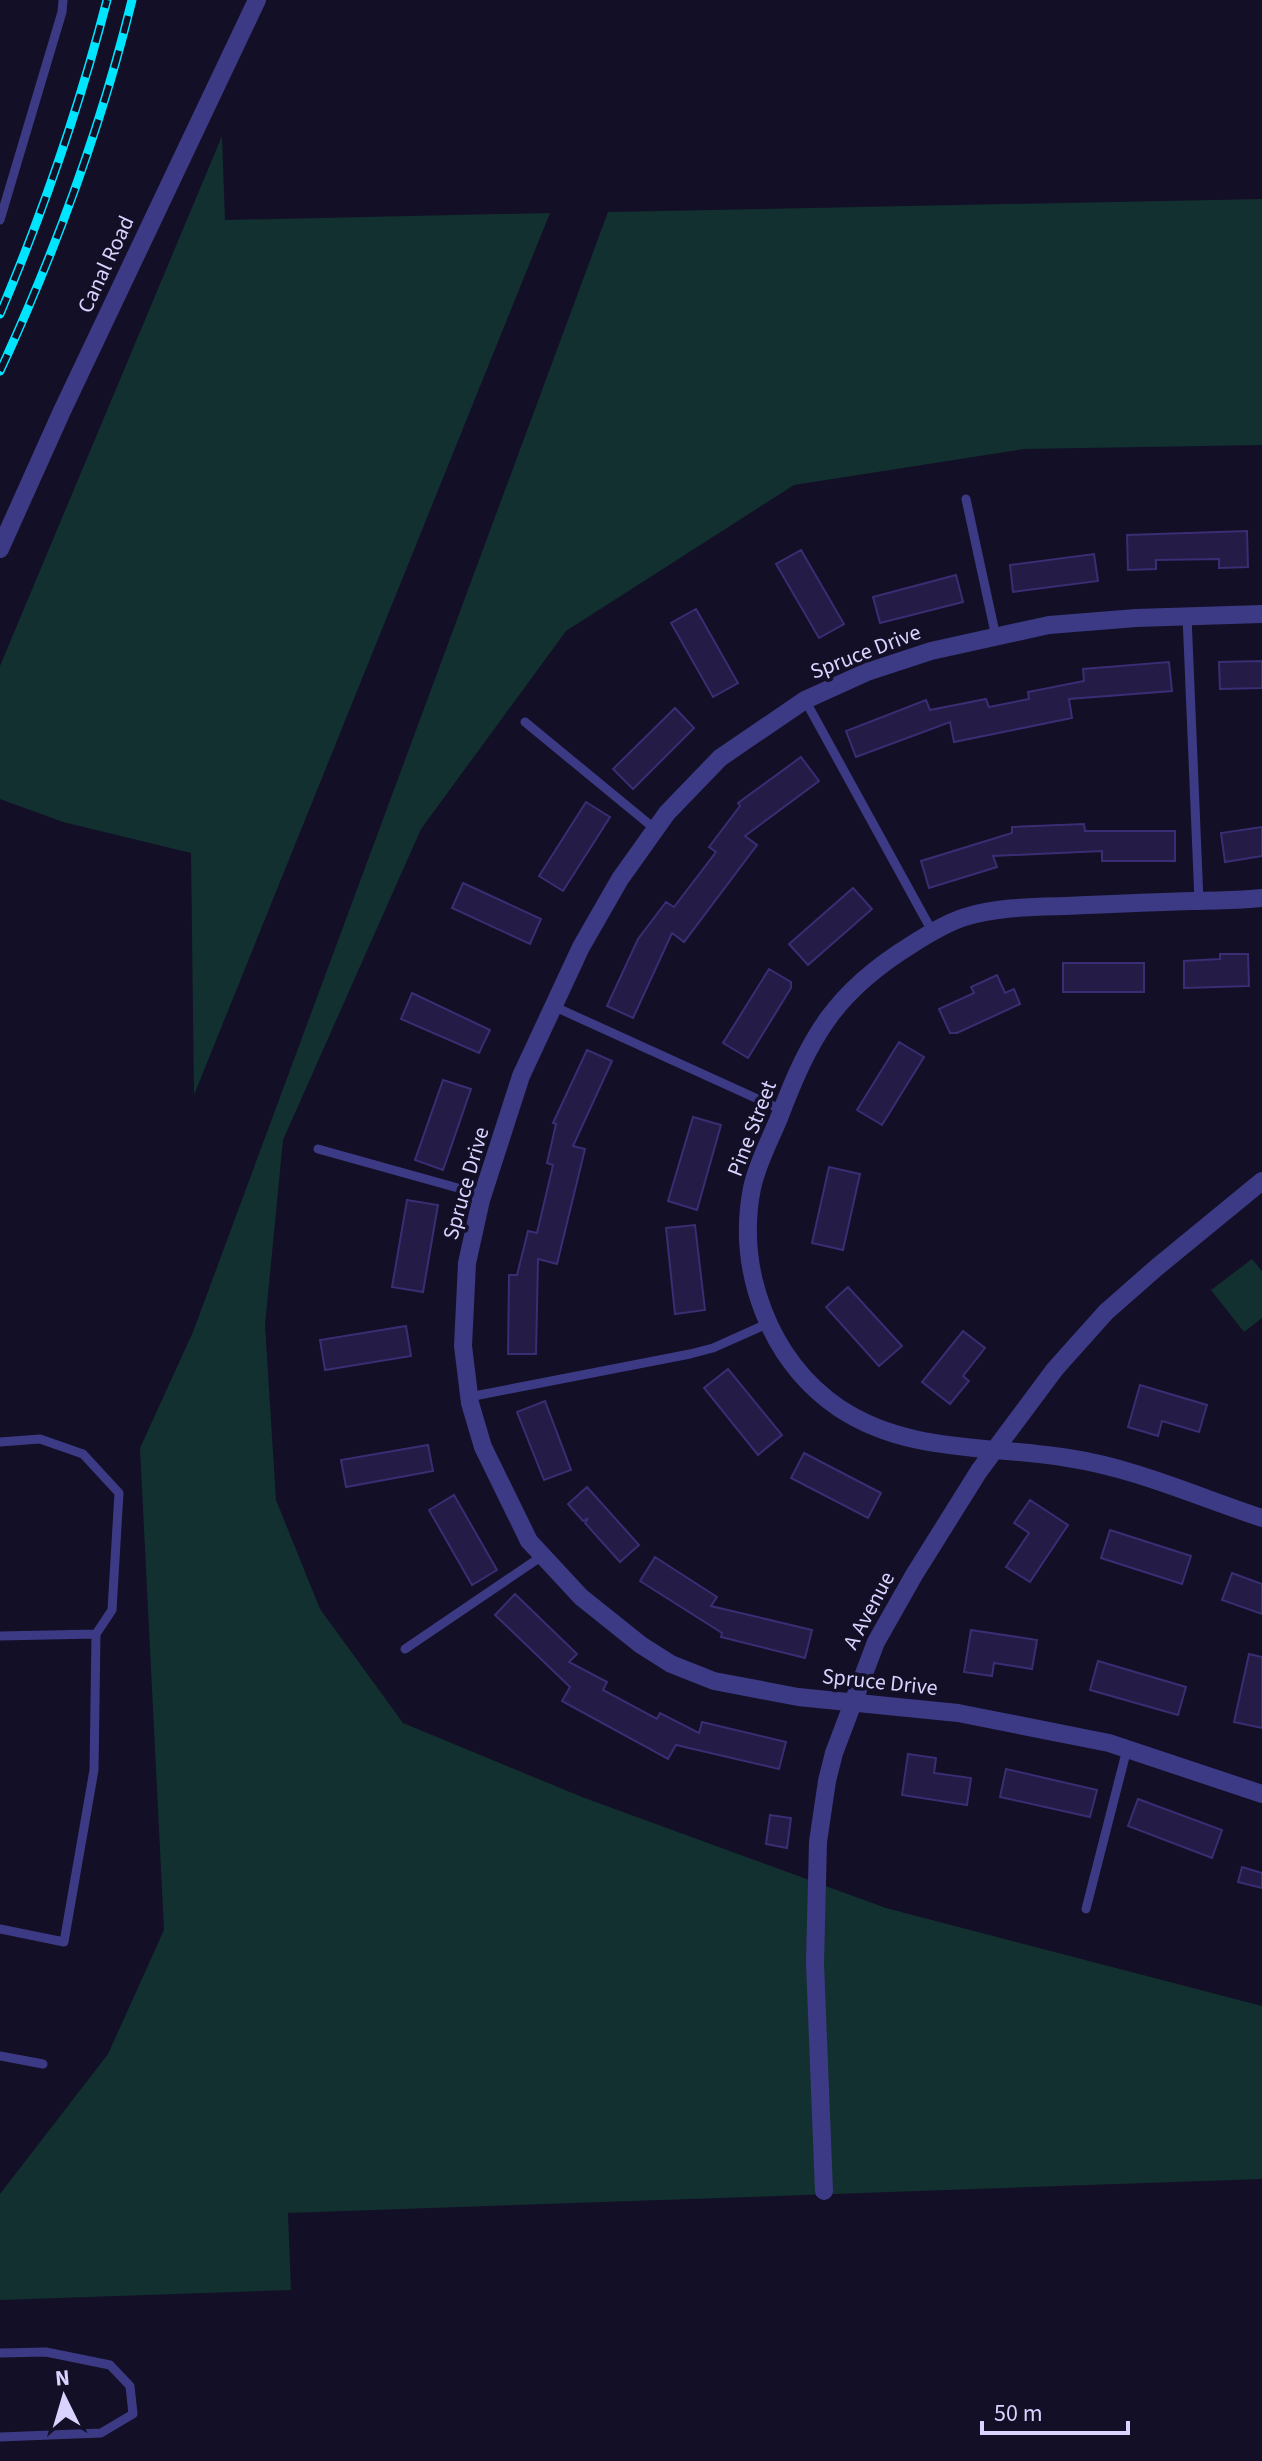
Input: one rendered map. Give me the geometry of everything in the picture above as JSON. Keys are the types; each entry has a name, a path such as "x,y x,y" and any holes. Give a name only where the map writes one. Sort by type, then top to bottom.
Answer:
{"street":[{"name":"Canal Road","path":"0,549 257,0"},
{"name":"Spruce Drive","path":"1262,614 1049,625 931,651 867,672 805,700 720,758 667,813 620,879 581,947 521,1076 483,1195 467,1263 463,1346 469,1397 483,1447 529,1541 581,1597 641,1645 671,1664 714,1681 798,1697 958,1713 1109,1743 1262,1794"},
{"name":"Pine Street","path":"1262,898 1015,907 966,917 932,931 888,959 835,1007 814,1038 752,1186 748,1227 751,1276 781,1347 815,1389 869,1425 922,1443 1070,1458 1170,1484 1262,1518"},
{"name":"A Avenue","path":"824,2191 815,1963 818,1842 827,1781 851,1703 883,1629 993,1450 1055,1369 1106,1312 1262,1181"}],"lane":[{"path":"0,220 63,0"},
{"path":"966,499 996,637"},
{"path":"1187,616 1199,901"},
{"path":"805,700 932,931"},
{"path":"525,722 656,829"},
{"path":"553,1006 782,1110"},
{"path":"318,1149 483,1195"},
{"path":"469,1397 690,1354 713,1348 769,1323"},
{"path":"0,1442 40,1439 83,1454 119,1493 112,1610 96,1634 94,1770 64,1942 0,1929"},
{"path":"405,1649 542,1556"},
{"path":"0,1636 96,1634"},
{"path":"1086,1909 1127,1749"},
{"path":"0,2056 43,2064"},
{"path":"0,2353 46,2352 110,2365 130,2386 133,2414 101,2433 0,2437"}],"green space":[{"path":"222,136 225,220 550,213 194,1095 191,853 63,822 0,799 0,666"},
{"path":"1262,199 1262,445 1024,449 794,485 566,631 421,829 283,1140 265,1325 276,1500 320,1609 403,1723 582,1797 886,1908 1262,2006 1262,2179 288,2213 291,2290 0,2300 0,2194 108,2054 164,1930 140,1448 193,1332 608,212"},
{"path":"1252,1259 1262,1271 1262,1318 1244,1332 1211,1290"}],"building":[{"path":"1247,531 1248,567 1219,568 1219,559 1156,560 1156,569 1128,570 1127,535"},
{"path":"801,550 844,624 819,638 776,564"},
{"path":"1094,554 1098,581 1013,592 1010,565"},
{"path":"956,575 963,602 880,623 873,597"},
{"path":"696,609 738,683 713,697 671,623"},
{"path":"1262,661 1262,688 1220,689 1219,662"},
{"path":"1169,662 1172,691 1069,699 1072,718 954,742 950,722 856,757 846,731 926,700 930,710 986,699 989,707 1029,699 1028,692 1084,681 1083,669"},
{"path":"675,708 694,728 633,789 613,769"},
{"path":"801,757 819,781 745,836 757,845 684,942 672,933 633,1018 607,1006 638,939 666,902 674,907 716,852 709,847 740,806 738,803"},
{"path":"586,802 610,817 563,891 539,876"},
{"path":"1084,824 1085,831 1175,831 1175,861 1102,861 1102,851 993,856 997,867 929,888 921,861 1012,833 1012,827"},
{"path":"1262,827 1262,856 1225,862 1221,833"},
{"path":"463,883 541,919 530,944 452,908"},
{"path":"853,888 872,909 808,965 789,944"},
{"path":"1220,954 1248,954 1249,986 1184,988 1184,961 1220,959"},
{"path":"1063,963 1144,963 1144,992 1063,992"},
{"path":"769,969 791,982 791,988 748,1058 723,1043"},
{"path":"997,975 1005,993 1014,989 1020,1004 957,1033 950,1033 939,1009 974,993 971,987"},
{"path":"412,993 490,1030 479,1053 401,1019"},
{"path":"899,1042 924,1057 882,1125 857,1110"},
{"path":"587,1050 612,1061 573,1146 585,1149 557,1264 538,1259 536,1354 508,1354 509,1275 517,1275 528,1231 537,1233 553,1165 547,1163 556,1124 553,1123"},
{"path":"443,1080 471,1089 443,1170 415,1160"},
{"path":"693,1117 721,1125 697,1210 668,1201"},
{"path":"829,1167 860,1174 843,1250 812,1243"},
{"path":"407,1200 438,1205 423,1292 392,1287"},
{"path":"695,1225 705,1310 675,1314 666,1228"},
{"path":"848,1287 902,1346 879,1366 826,1307"},
{"path":"406,1326 411,1356 325,1370 320,1340"},
{"path":"963,1331 985,1348 963,1376 969,1381 950,1404 922,1382"},
{"path":"728,1369 782,1435 758,1455 704,1388"},
{"path":"1140,1385 1207,1405 1199,1432 1162,1421 1158,1436 1128,1427"},
{"path":"545,1401 571,1470 544,1480 517,1412"},
{"path":"428,1445 433,1471 346,1487 341,1460"},
{"path":"804,1453 881,1493 868,1518 791,1478"},
{"path":"587,1487 639,1545 620,1562 585,1523 588,1518 583,1521 568,1504"},
{"path":"454,1495 497,1570 472,1585 429,1510"},
{"path":"1030,1500 1068,1525 1030,1582 1006,1567 1029,1533 1014,1523"},
{"path":"1110,1530 1191,1556 1182,1584 1101,1558"},
{"path":"655,1557 717,1597 711,1606 812,1630 805,1658 721,1637 722,1633 640,1581"},
{"path":"1232,1573 1262,1584 1262,1614 1222,1600"},
{"path":"515,1594 577,1654 569,1662 607,1682 603,1690 657,1719 660,1713 699,1733 702,1722 786,1742 779,1769 676,1745 668,1759 562,1701 570,1687 495,1615"},
{"path":"971,1630 1037,1640 1032,1669 994,1663 992,1676 964,1672"},
{"path":"1249,1654 1262,1657 1262,1728 1234,1722"},
{"path":"1098,1661 1186,1687 1178,1715 1090,1690"},
{"path":"908,1754 936,1758 934,1773 971,1778 967,1805 902,1795"},
{"path":"1006,1769 1097,1790 1090,1817 1000,1797"},
{"path":"1138,1799 1222,1830 1212,1858 1128,1826"},
{"path":"770,1815 791,1818 787,1848 766,1844"},
{"path":"1242,1867 1262,1873 1262,1888 1238,1882"}],"railway":[{"path":"0,314 59,159 107,0"},
{"path":"0,371 75,189 106,95 132,0"}]}
